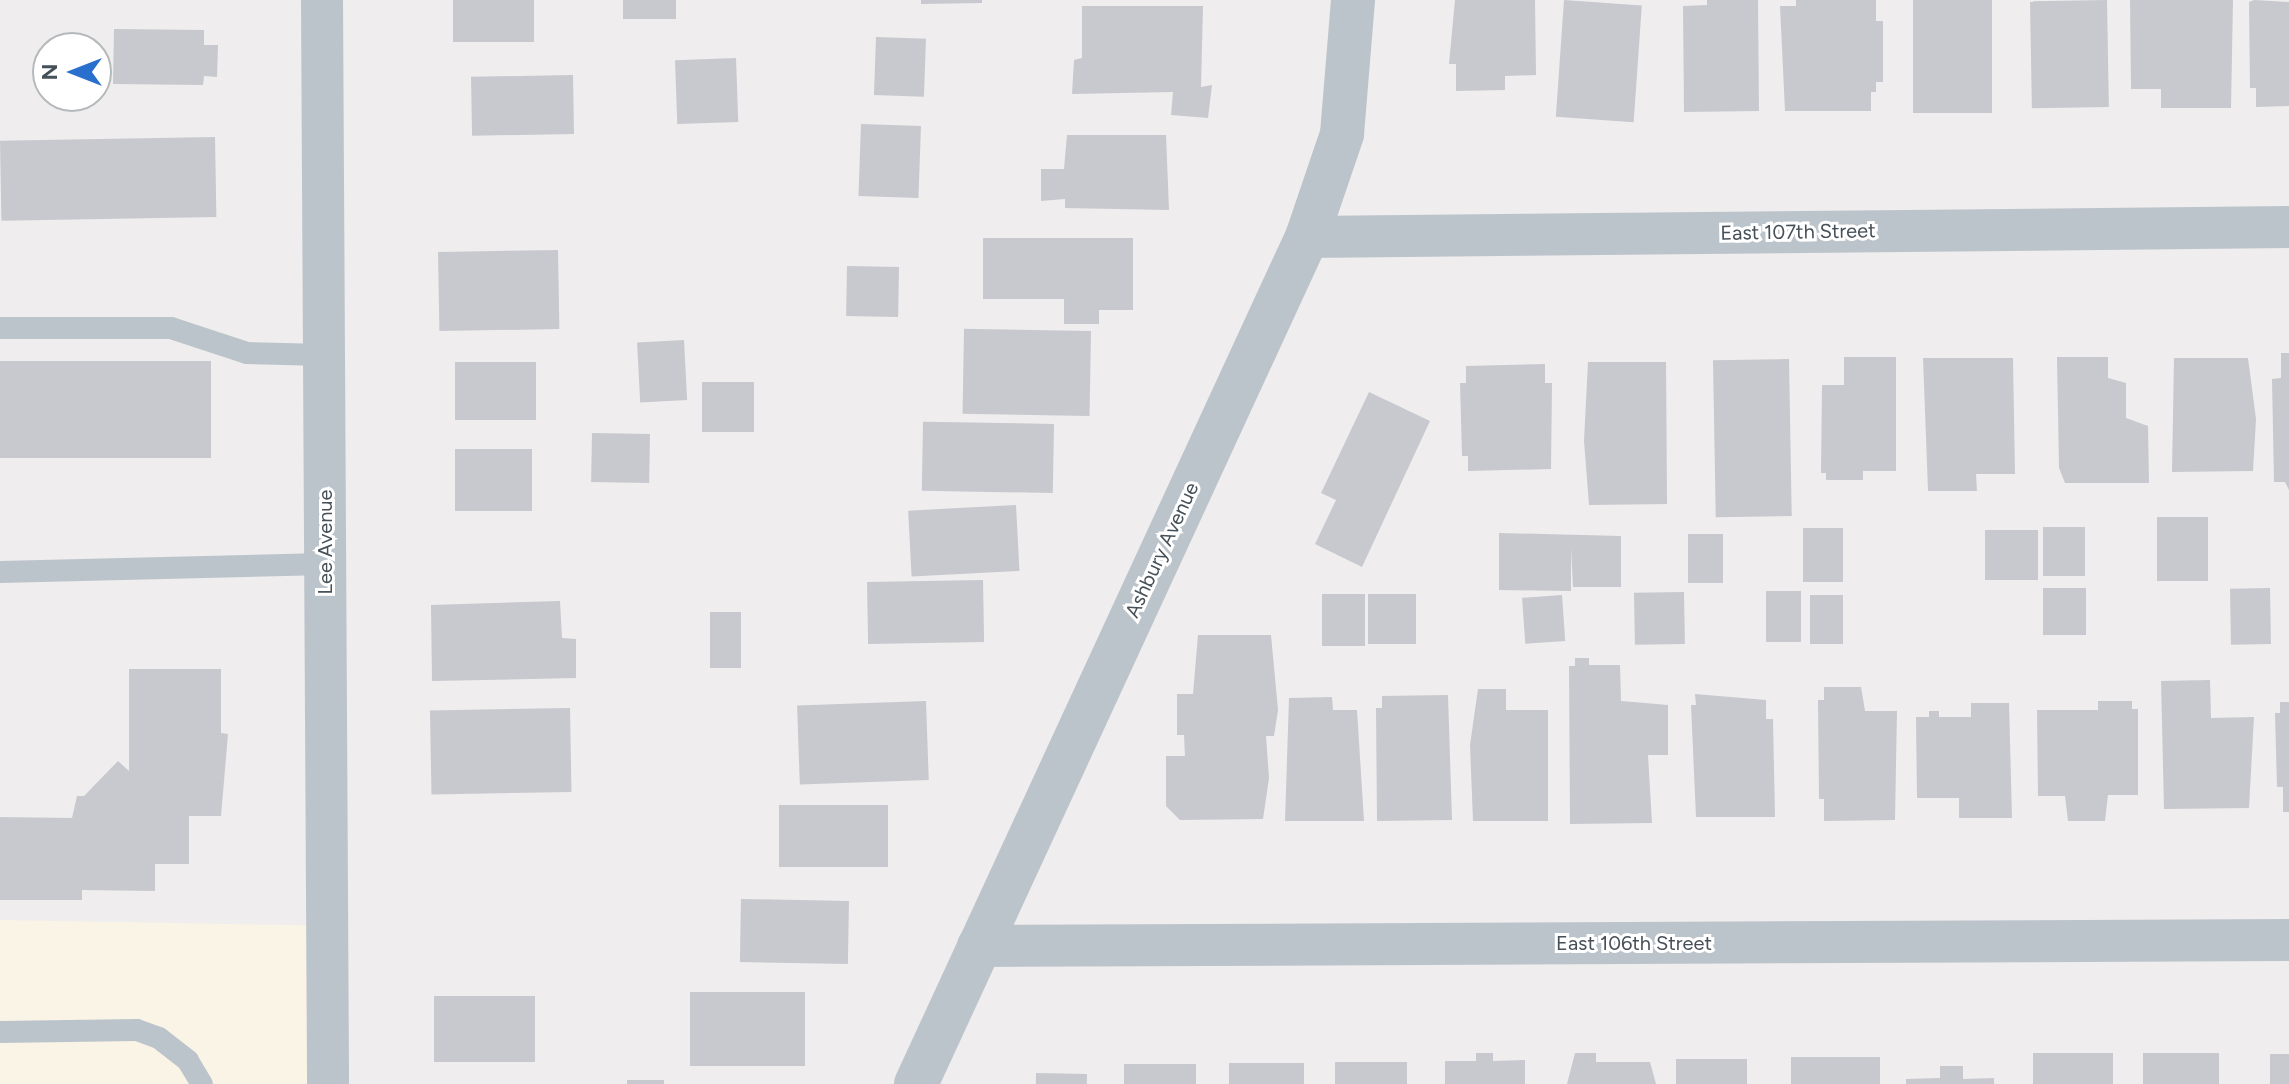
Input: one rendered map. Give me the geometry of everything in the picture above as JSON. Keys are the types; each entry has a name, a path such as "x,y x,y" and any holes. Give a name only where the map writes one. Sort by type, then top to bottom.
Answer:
{"street":[{"name":"Lee Avenue","path":"322,0 328,1084"},
{"name":"Ashbury Avenue","path":"916,1084 1307,237 1342,134 1353,0"},
{"name":"East 107th Street","path":"1307,237 2289,227"},
{"name":"East 106th Street","path":"978,946 2289,940"}],"lane":[{"path":"0,328 171,328 247,353 324,355"},
{"path":"0,572 325,564"},
{"path":"0,1032 137,1030 159,1038 188,1061 202,1084"}],"shaded area":[{"path":"0,920 327,926 324,1084 0,1084"}],"building":[{"path":"453,0 534,0 534,42 453,42"},
{"path":"623,0 676,0 676,19 623,19"},
{"path":"921,0 982,0 982,3 921,4"},
{"path":"1455,0 1535,0 1536,75 1505,76 1505,90 1456,91 1456,64 1449,64"},
{"path":"1564,0 1642,5 1634,122 1556,117"},
{"path":"1707,0 1758,0 1759,111 1684,112 1683,6 1707,5"},
{"path":"1796,0 1876,0 1876,21 1883,21 1883,82 1876,82 1876,92 1871,92 1871,111 1785,111 1780,6 1796,6"},
{"path":"1913,0 1992,0 1992,113 1913,113"},
{"path":"2107,0 2109,107 2032,108 2030,1"},
{"path":"2130,0 2233,0 2231,108 2161,108 2161,89 2131,89"},
{"path":"2249,2 2289,2 2289,106 2256,107 2256,88 2250,88"},
{"path":"1082,6 1203,6 1201,87 1212,85 1208,118 1171,115 1173,92 1072,94 1074,60 1082,58"},
{"path":"114,29 204,30 204,45 218,45 217,77 204,76 203,85 113,84"},
{"path":"876,37 926,39 924,97 874,95"},
{"path":"736,58 738,122 677,124 675,60"},
{"path":"573,75 574,134 472,136 471,77"},
{"path":"861,124 921,126 918,198 858,196"},
{"path":"1067,135 1166,135 1169,210 1065,208 1065,199 1041,201 1041,169 1064,169"},
{"path":"215,137 216,217 1,221 0,141"},
{"path":"983,238 1133,238 1133,310 1099,310 1099,324 1064,324 1064,299 983,299"},
{"path":"558,250 559,329 439,331 438,252"},
{"path":"847,266 899,267 898,317 846,316"},
{"path":"964,329 1091,331 1090,416 963,414"},
{"path":"684,340 687,400 640,402 637,342"},
{"path":"2281,353 2289,353 2289,490 2285,482 2274,482 2272,379 2281,378"},
{"path":"1844,357 1896,357 1896,471 1863,471 1863,480 1826,480 1826,473 1821,473 1822,385 1844,385"},
{"path":"2057,357 2108,357 2108,378 2126,383 2126,418 2148,426 2149,483 2065,483 2059,468"},
{"path":"1923,358 2013,358 2015,474 1976,474 1977,491 1928,491"},
{"path":"2174,358 2248,358 2256,419 2253,471 2172,472"},
{"path":"1789,359 1792,516 1716,517 1713,360"},
{"path":"0,361 211,361 211,458 0,458"},
{"path":"455,362 536,362 536,420 455,420"},
{"path":"1588,362 1666,362 1667,504 1589,505 1584,441"},
{"path":"1545,364 1545,383 1552,383 1551,469 1468,471 1468,456 1462,456 1460,383 1466,383 1466,366"},
{"path":"702,382 754,382 754,432 702,432"},
{"path":"1369,392 1430,421 1362,567 1315,544 1336,500 1321,493"},
{"path":"923,422 1054,424 1053,493 922,491"},
{"path":"592,433 650,434 649,483 591,482"},
{"path":"455,449 532,449 532,511 455,511"},
{"path":"1016,505 1019,571 912,577 908,511"},
{"path":"2157,517 2208,517 2208,581 2157,581"},
{"path":"2043,527 2085,527 2085,576 2043,576"},
{"path":"1803,528 1843,528 1843,582 1803,582"},
{"path":"1985,530 2038,530 2038,580 1985,580"},
{"path":"1499,533 1621,536 1621,587 1573,587 1571,548 1571,591 1499,590"},
{"path":"1688,534 1723,534 1723,583 1688,583"},
{"path":"983,580 984,642 868,644 867,582"},
{"path":"2043,588 2086,588 2086,635 2043,635"},
{"path":"2270,588 2271,644 2231,645 2230,589"},
{"path":"1766,591 1801,591 1801,642 1766,642"},
{"path":"1684,592 1685,644 1635,645 1634,593"},
{"path":"1322,594 1365,594 1365,646 1322,646"},
{"path":"1368,594 1416,594 1416,644 1368,644"},
{"path":"1562,595 1565,641 1525,644 1522,598"},
{"path":"1810,595 1843,595 1843,644 1810,644"},
{"path":"560,601 562,638 576,639 576,678 432,681 431,605"},
{"path":"710,612 741,612 741,668 710,668"},
{"path":"1198,635 1271,635 1278,710 1274,736 1266,736 1269,778 1263,819 1180,820 1166,806 1166,756 1185,756 1184,735 1177,735 1177,694 1193,694"},
{"path":"1575,658 1589,658 1589,665 1620,665 1621,701 1668,705 1668,755 1648,755 1652,823 1570,824 1569,666 1575,666"},
{"path":"129,669 221,669 221,733 228,734 221,816 189,816 189,864 155,864 155,891 82,890 82,900 0,900 0,817 72,818 77,796 84,796 118,761 129,771"},
{"path":"2210,680 2211,718 2254,717 2249,808 2164,809 2161,681"},
{"path":"1824,687 1861,687 1865,711 1897,711 1895,820 1824,821 1824,799 1819,799 1818,700 1824,700"},
{"path":"1478,689 1506,689 1506,710 1548,710 1548,821 1473,821 1470,745"},
{"path":"1695,694 1766,700 1766,719 1773,719 1775,817 1696,817 1691,705 1696,705"},
{"path":"1448,695 1452,820 1377,821 1376,708 1382,708 1382,696"},
{"path":"1332,697 1333,710 1357,710 1364,821 1285,821 1289,698"},
{"path":"926,701 929,780 800,784 797,706"},
{"path":"2098,701 2132,701 2132,709 2138,709 2138,795 2108,795 2105,821 2068,821 2065,796 2038,796 2037,710 2098,710"},
{"path":"2280,702 2289,702 2289,812 2283,812 2283,787 2277,787 2275,713 2280,713"},
{"path":"1971,703 2009,703 2012,818 1959,818 1959,798 1917,798 1916,717 1929,717 1929,711 1939,711 1939,717 1971,717"},
{"path":"570,708 571,792 431,794 430,710"},
{"path":"779,805 888,805 888,867 779,867"},
{"path":"741,899 849,901 848,964 740,962"},
{"path":"690,992 805,992 805,1066 690,1066"},
{"path":"434,996 535,996 535,1062 434,1062"},
{"path":"1476,1053 1493,1053 1493,1061 1525,1060 1525,1084 1445,1084 1445,1061 1476,1061"},
{"path":"1575,1053 1596,1053 1596,1062 1650,1062 1656,1084 1567,1084"},
{"path":"2033,1053 2113,1053 2113,1084 2033,1084"},
{"path":"2143,1053 2219,1053 2219,1084 2143,1084"},
{"path":"2270,1054 2289,1054 2289,1084 2270,1084"},
{"path":"1791,1057 1880,1057 1880,1084 1791,1084"},
{"path":"1676,1059 1747,1059 1747,1084 1676,1084"},
{"path":"1335,1062 1407,1062 1407,1084 1335,1084"},
{"path":"1229,1063 1304,1063 1304,1084 1229,1084"},
{"path":"1124,1064 1196,1064 1196,1084 1124,1084"},
{"path":"1940,1066 1963,1066 1963,1079 1994,1078 1994,1084 1906,1084 1906,1079 1940,1078"},
{"path":"1036,1073 1087,1074 1087,1084 1036,1084"},
{"path":"627,1080 664,1080 664,1084 627,1084"}]}
